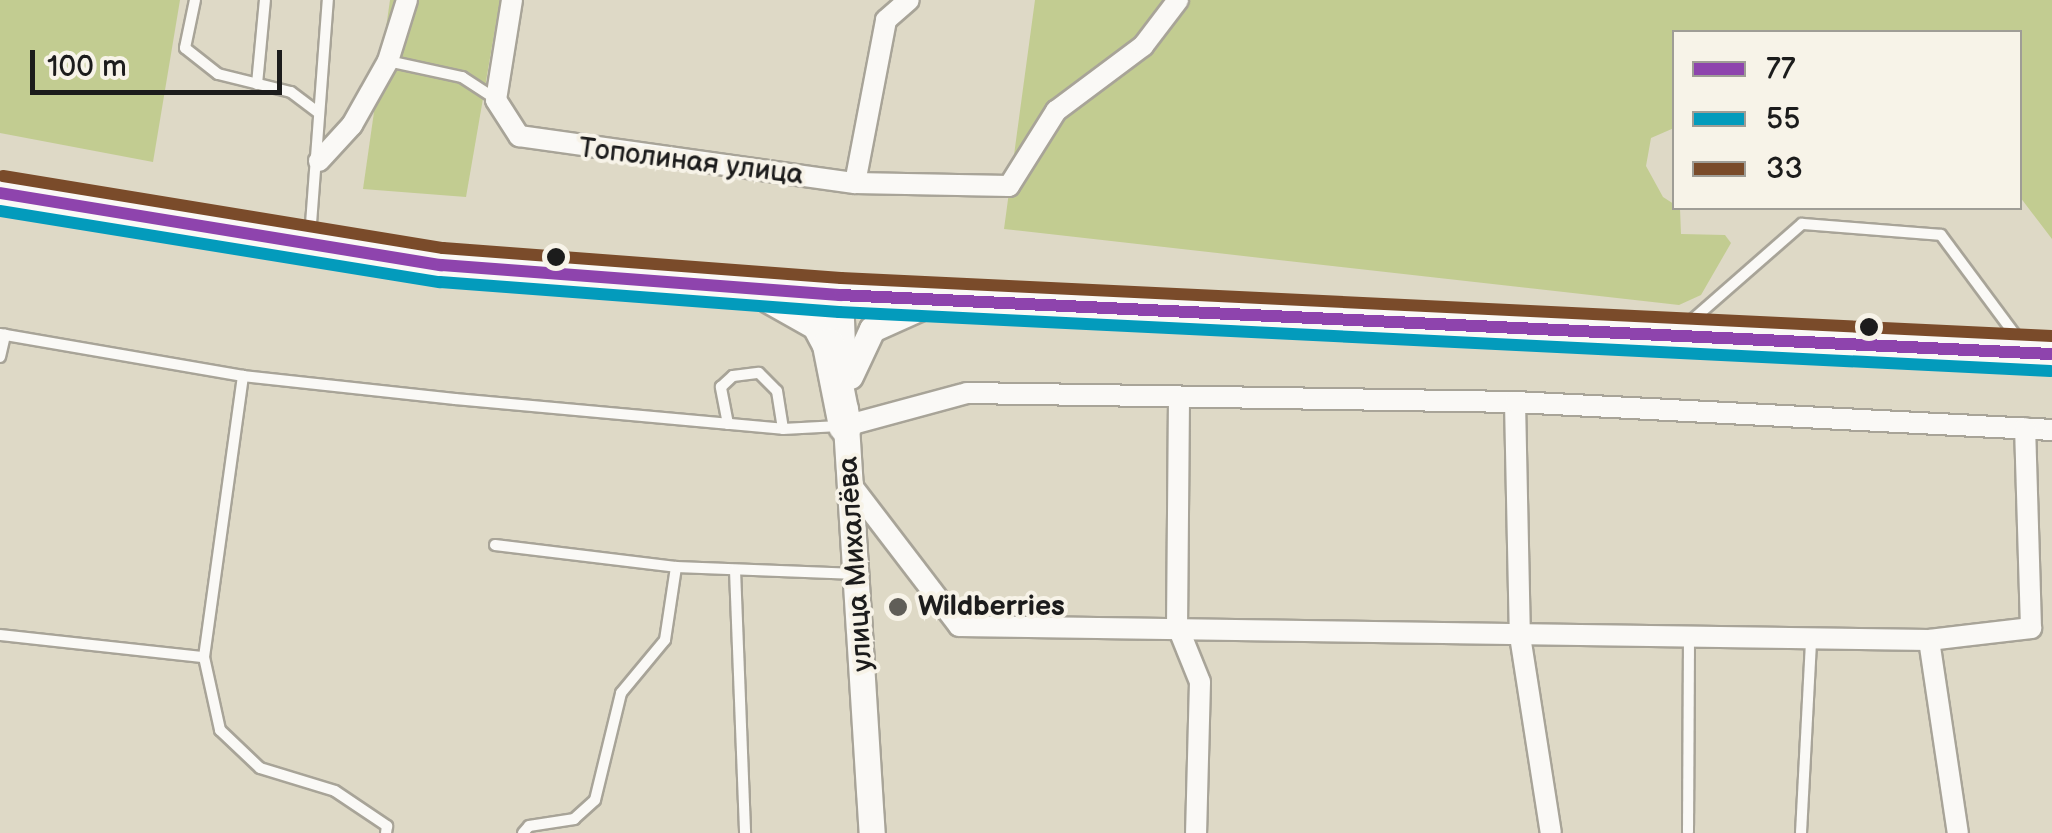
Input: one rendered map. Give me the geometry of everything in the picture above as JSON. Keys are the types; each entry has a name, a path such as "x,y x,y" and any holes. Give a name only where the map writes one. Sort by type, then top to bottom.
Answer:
{"highway":[{"path":"0,193 309,248 441,265 840,295 2040,353"},
{"path":"742,288 777,299 818,324 830,346 845,426"}],"street":[{"path":"319,161 352,125 388,61 407,0"},
{"path":"496,100 512,0"},
{"path":"855,183 886,20 909,0"},
{"name":"Тополиная улица","path":"496,100 520,136 540,143 855,183 1009,186 1056,111 1143,46 1178,0"},
{"name":"улица Михалёва","path":"840,295 872,833"},
{"path":"944,300 872,328 851,372 845,426 967,392 1179,399 1515,402 2052,430"},
{"path":"1179,399 1177,625 1200,682 1196,833"},
{"path":"1515,402 1520,636 1551,833"},
{"path":"852,486 959,626 1177,625 1520,636 1929,640 2031,628 2025,428"},
{"path":"1929,640 1958,833"}],"lane":[{"path":"195,0 185,48 218,74 306,99 318,112"},
{"path":"257,84 265,0"},
{"path":"309,248 319,161 318,112 328,0"},
{"path":"388,61 462,77 496,100"},
{"path":"1674,336 1802,224 1942,235 2040,353"},
{"path":"0,358 2,334 244,376 783,429 845,426"},
{"path":"728,424 720,387 733,376 760,374 777,391 783,429"},
{"path":"244,376 204,657 220,730 260,768 335,791 386,826 386,833"},
{"path":"495,546 676,568 858,574"},
{"path":"523,833 529,826 574,819 595,800 622,694 665,640 676,568"},
{"path":"736,570 745,833"},
{"path":"0,635 204,657"},
{"path":"1688,639 1688,832"},
{"path":"1801,833 1810,641"}],"green space":[{"path":"0,0 180,0 153,162 0,133"},
{"path":"390,0 500,0 466,197 363,189"},
{"path":"1035,0 2052,0 2052,239 2022,200 2022,30 1672,30 1672,129 1651,138 1646,166 1663,197 1672,203 1672,210 1680,210 1681,234 1725,235 1731,243 1701,295 1679,305 1004,229"}],"transit line":[{"name":"33","path":"3,176 443,248 841,278 2052,336"},
{"name":"77","path":"0,193 441,265 840,295 2052,354"},
{"name":"55","path":"0,211 440,282 839,312 2051,371"}],"place":[{"name":"Wildberries","path":"898,607"}]}
